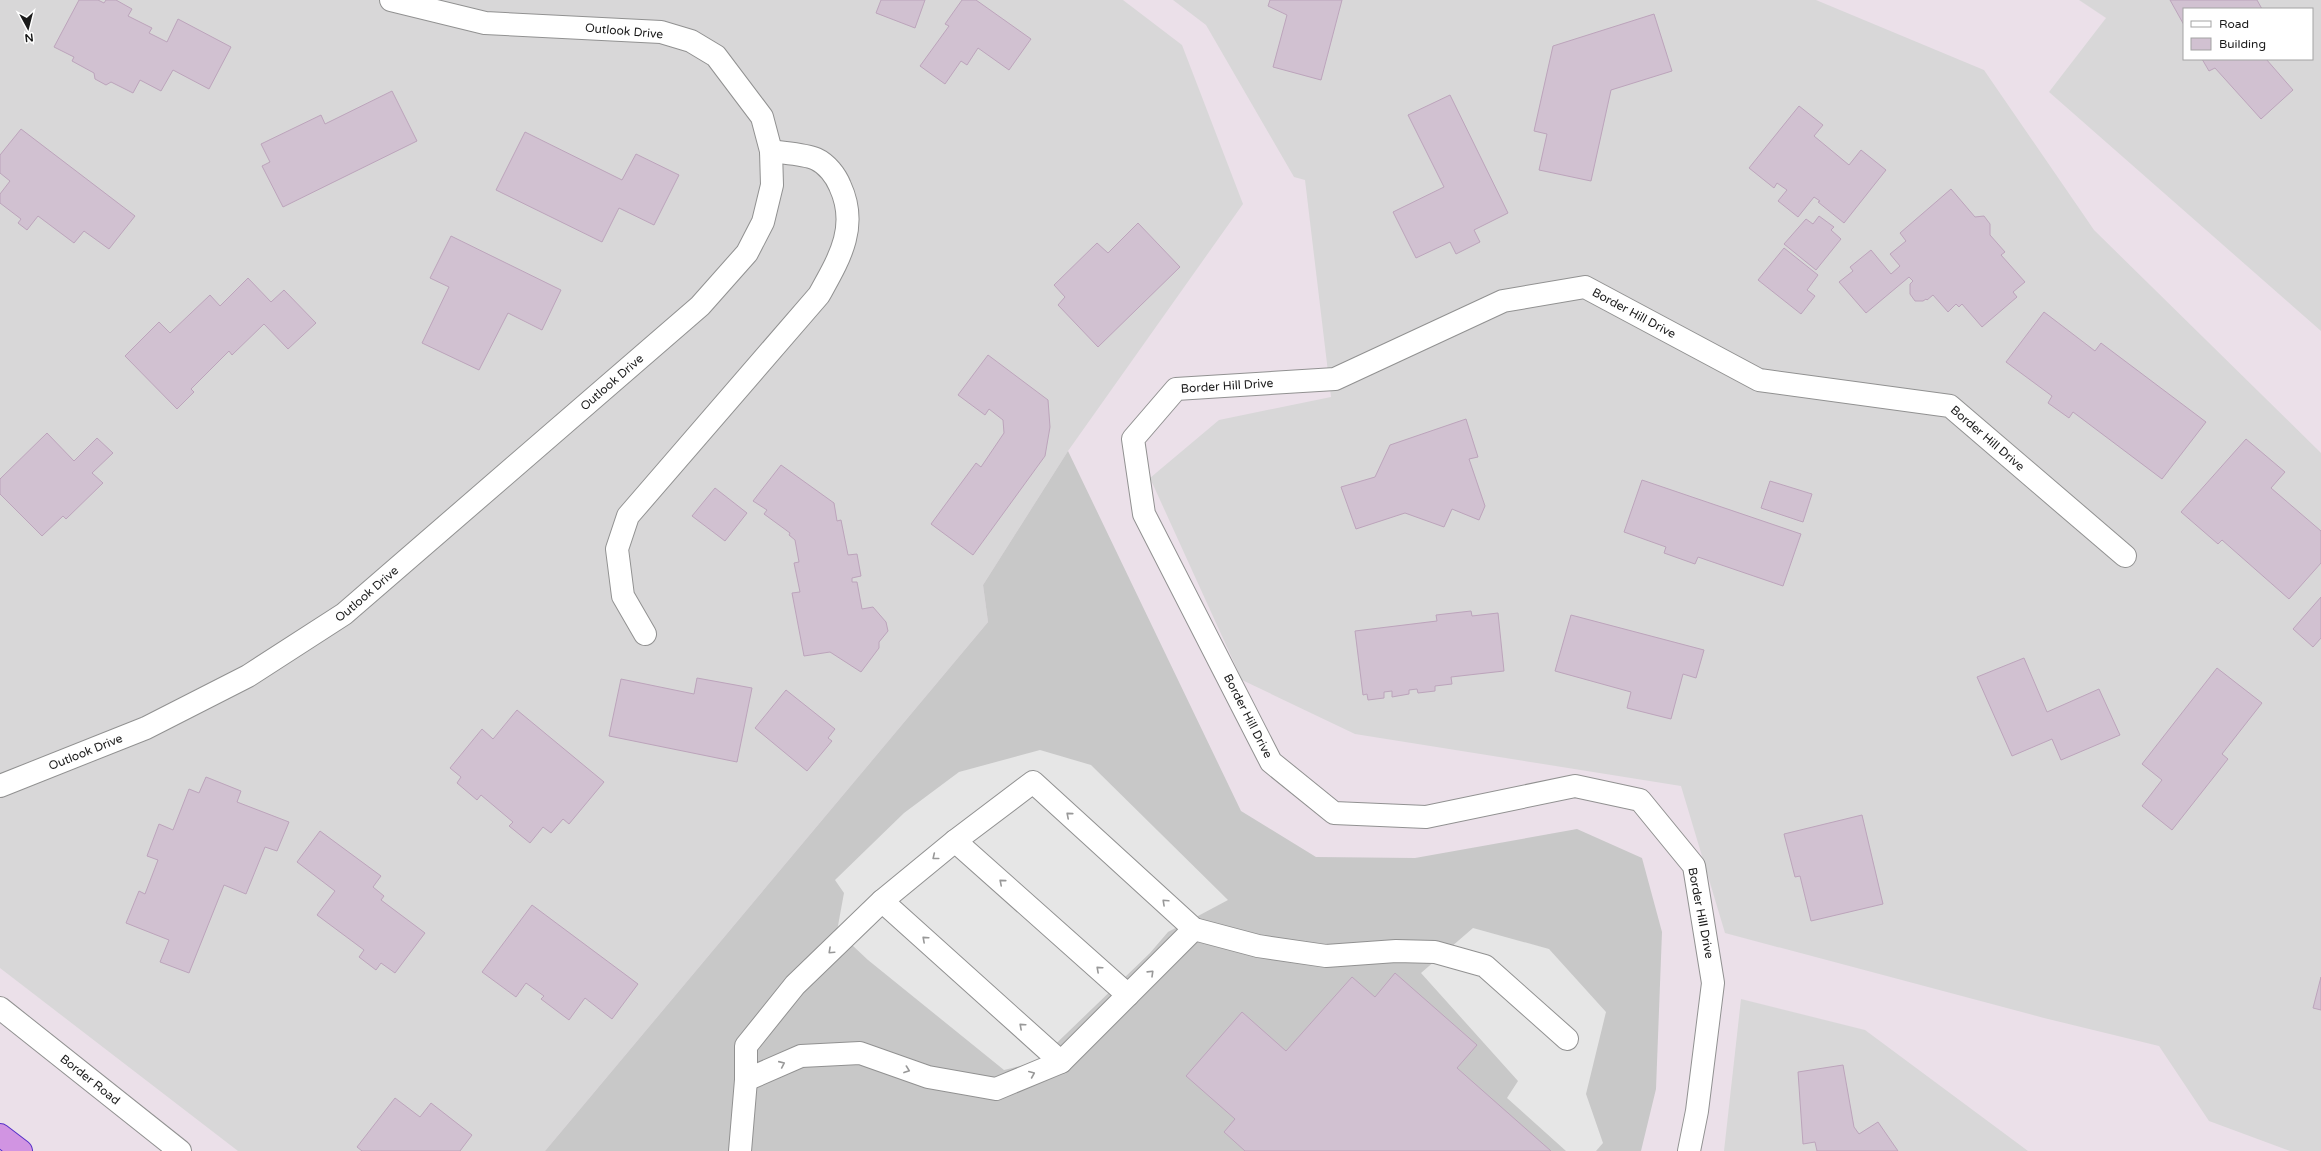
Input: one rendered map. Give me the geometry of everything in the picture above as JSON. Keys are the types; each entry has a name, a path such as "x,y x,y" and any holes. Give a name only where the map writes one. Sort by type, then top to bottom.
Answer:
{"highway":[{"path":"0,1135 22,1151"}],"street":[{"name":"Outlook Drive","path":"0,786 146,728 248,676 344,614 700,306 724,281 747,253 763,222 772,185 770,151 762,117 716,56 691,41 661,32 485,23 391,0"},
{"path":"645,634 623,596 617,549 628,516 818,295 840,257 848,228 848,202 836,176 816,159 770,151"},
{"name":"Border Hill Drive","path":"1689,1151 1697,1111 1713,983 1694,866 1640,800 1575,786 1426,817 1334,813 1271,762 1144,514 1133,439 1176,389 1335,379 1503,301 1586,287 1760,380 1950,406 2125,556"},
{"path":"740,1151 746,1080 746,1046 795,985 882,901 955,841 1033,782 1194,929 1258,946 1326,956 1396,951 1435,952 1485,966 1567,1039"},
{"path":"955,841 1128,995"},
{"path":"882,901 1061,1062"},
{"path":"746,1080 801,1056 860,1053 928,1077 996,1089 1061,1062 1194,929"},
{"name":"Border Road","path":"0,1008 180,1151"}],"shaded area":[{"path":"0,0 1123,0 1182,45 1243,204 1068,451 983,585 988,622 545,1151 238,1151 0,968"},
{"path":"1173,0 1816,0 1984,70 2094,230 2321,453 2321,1151 2290,1151 2209,1121 2159,1046 2044,1018 1725,933 1681,786 1355,734 1242,680 1150,478 1219,420 1331,397 1305,180 1294,177 1206,25"},
{"path":"2079,0 2321,0 2321,331 2049,92 2106,18"},
{"path":"1068,451 1241,811 1316,857 1415,858 1577,829 1642,858 1662,932 1656,1089 1641,1151 545,1151 988,622 983,585"},
{"path":"1040,750 1091,765 1228,900 1168,932 1150,953 1037,1062 1004,1070 868,960 837,931 844,893 835,880 904,813 959,772"},
{"path":"1473,928 1549,949 1606,1012 1586,1094 1603,1143 1596,1151 1566,1151 1507,1098 1518,1081 1421,973"},
{"path":"1741,999 1865,1030 2028,1151 1724,1151"}],"building":[{"path":"79,0 98,0 104,3 106,0 116,0 132,9 128,16 152,28 149,33 167,42 178,19 231,47 209,89 173,70 161,91 140,80 133,93 111,82 106,85 95,79 94,73 72,61 74,57 54,47"},
{"path":"881,0 925,0 915,28 876,13"},
{"path":"962,0 976,0 1031,39 1009,70 978,48 967,65 961,61 945,84 920,66 949,26 945,24"},
{"path":"1270,0 1342,0 1321,80 1273,67 1287,15 1268,6"},
{"path":"2170,0 2257,0 2261,8 2183,8 2183,23"},
{"path":"1654,14 1672,71 1611,90 1591,181 1539,170 1547,134 1534,131 1553,46"},
{"path":"2203,60 2267,60 2293,90 2261,119 2215,68 2209,71"},
{"path":"392,91 417,141 283,207 262,166 270,162 261,144 321,115 325,124"},
{"path":"1450,95 1508,213 1474,230 1480,242 1456,254 1450,242 1416,258 1393,212 1444,187 1408,115"},
{"path":"1799,106 1823,125 1814,136 1849,165 1861,150 1886,170 1844,223 1814,197 1798,217 1778,201 1787,190 1777,183 1774,188 1749,168"},
{"path":"21,129 135,216 109,249 84,231 74,243 38,216 27,230 18,223 21,219 0,203 0,194 10,181 0,173 0,155"},
{"path":"525,132 622,180 636,154 679,175 654,225 619,208 602,242 496,190"},
{"path":"1951,189 1975,217 1984,216 1990,224 1990,235 2005,252 2001,255 2025,282 2013,292 2017,297 1982,327 1962,304 1959,307 1956,304 1948,312 1933,295 1927,300 1915,301 1910,294 1910,284 1913,281 1909,277 1866,313 1839,282 1853,271 1850,267 1871,250 1891,274 1900,266 1890,254 1906,241 1900,233"},
{"path":"1819,216 1834,227 1831,230 1841,239 1816,270 1784,244 1806,219 1813,224"},
{"path":"1138,223 1180,267 1098,347 1058,305 1065,297 1054,285 1097,243 1108,253"},
{"path":"451,236 561,290 542,330 508,313 479,370 422,343 449,287 430,278"},
{"path":"1784,248 1818,275 1807,290 1815,296 1801,314 1758,280"},
{"path":"248,278 271,302 284,290 316,323 288,349 264,324 232,355 229,351 191,389 194,392 177,409 125,356 159,322 170,333 210,295 220,306"},
{"path":"2044,312 2095,351 2101,343 2206,422 2162,479 2073,412 2069,418 2048,403 2052,396 2006,362"},
{"path":"988,355 1048,400 1050,427 1045,456 973,555 931,524 976,463 981,467 1004,433 1003,420 989,409 985,415 958,395"},
{"path":"1466,419 1478,457 1469,459 1485,506 1479,520 1452,509 1444,527 1405,513 1356,529 1341,487 1375,477 1390,445"},
{"path":"47,433 74,461 97,438 113,453 92,473 103,483 66,519 63,516 42,536 0,494 0,479"},
{"path":"2246,439 2285,472 2271,488 2321,531 2321,563 2289,599 2222,540 2218,544 2181,512"},
{"path":"781,465 834,503 837,521 841,520 848,555 857,554 861,576 852,578 852,582 857,582 862,609 873,607 886,622 888,631 879,642 879,648 861,672 830,652 804,656 792,593 800,592 794,563 799,562 795,540 789,535 790,533 764,514 767,510 753,501"},
{"path":"1642,480 1801,534 1783,586 1698,557 1695,564 1664,553 1666,547 1624,532"},
{"path":"1770,481 1812,494 1803,522 1761,508"},
{"path":"715,488 747,513 725,541 692,516"},
{"path":"2321,597 2321,638 2313,647 2293,629"},
{"path":"1471,611 1472,616 1498,613 1504,671 1451,677 1452,684 1435,686 1435,691 1418,693 1417,689 1409,690 1409,694 1392,697 1392,691 1384,692 1384,698 1368,700 1367,694 1363,695 1355,631 1437,621 1436,615"},
{"path":"1571,615 1704,650 1696,678 1683,674 1671,719 1627,708 1631,692 1555,671"},
{"path":"2024,658 2047,712 2099,689 2120,735 2061,760 2052,739 2012,756 1977,677"},
{"path":"2217,668 2262,703 2222,754 2228,759 2172,830 2142,806 2162,780 2142,764"},
{"path":"697,678 752,688 737,762 609,736 621,679 694,694"},
{"path":"786,690 835,729 828,738 832,741 807,771 755,728"},
{"path":"517,710 604,782 569,824 563,819 551,833 543,827 530,843 509,826 513,822 481,795 477,800 457,783 461,777 450,768 482,729 493,739"},
{"path":"206,777 241,791 237,802 289,822 277,851 265,847 246,894 224,885 189,973 160,962 169,940 126,923 139,891 145,894 158,860 147,856 159,824 173,830 189,789 199,793"},
{"path":"1862,815 1883,904 1811,921 1800,876 1795,877 1784,834"},
{"path":"320,831 381,876 373,887 384,896 381,900 425,933 395,973 381,963 376,970 359,957 364,950 317,915 335,891 297,862"},
{"path":"532,905 638,984 612,1019 585,998 569,1020 541,999 544,996 526,983 516,997 482,972"},
{"path":"1395,973 1477,1045 1457,1068 1551,1151 1245,1151 1224,1132 1235,1119 1186,1076 1242,1012 1286,1051 1352,977 1375,997"},
{"path":"2321,977 2321,1010 2313,1008"},
{"path":"1843,1065 1854,1127 1859,1134 1878,1122 1898,1151 1817,1151 1815,1142 1803,1144 1798,1072"},
{"path":"395,1098 420,1117 431,1103 472,1135 460,1151 362,1151 357,1147"}]}
